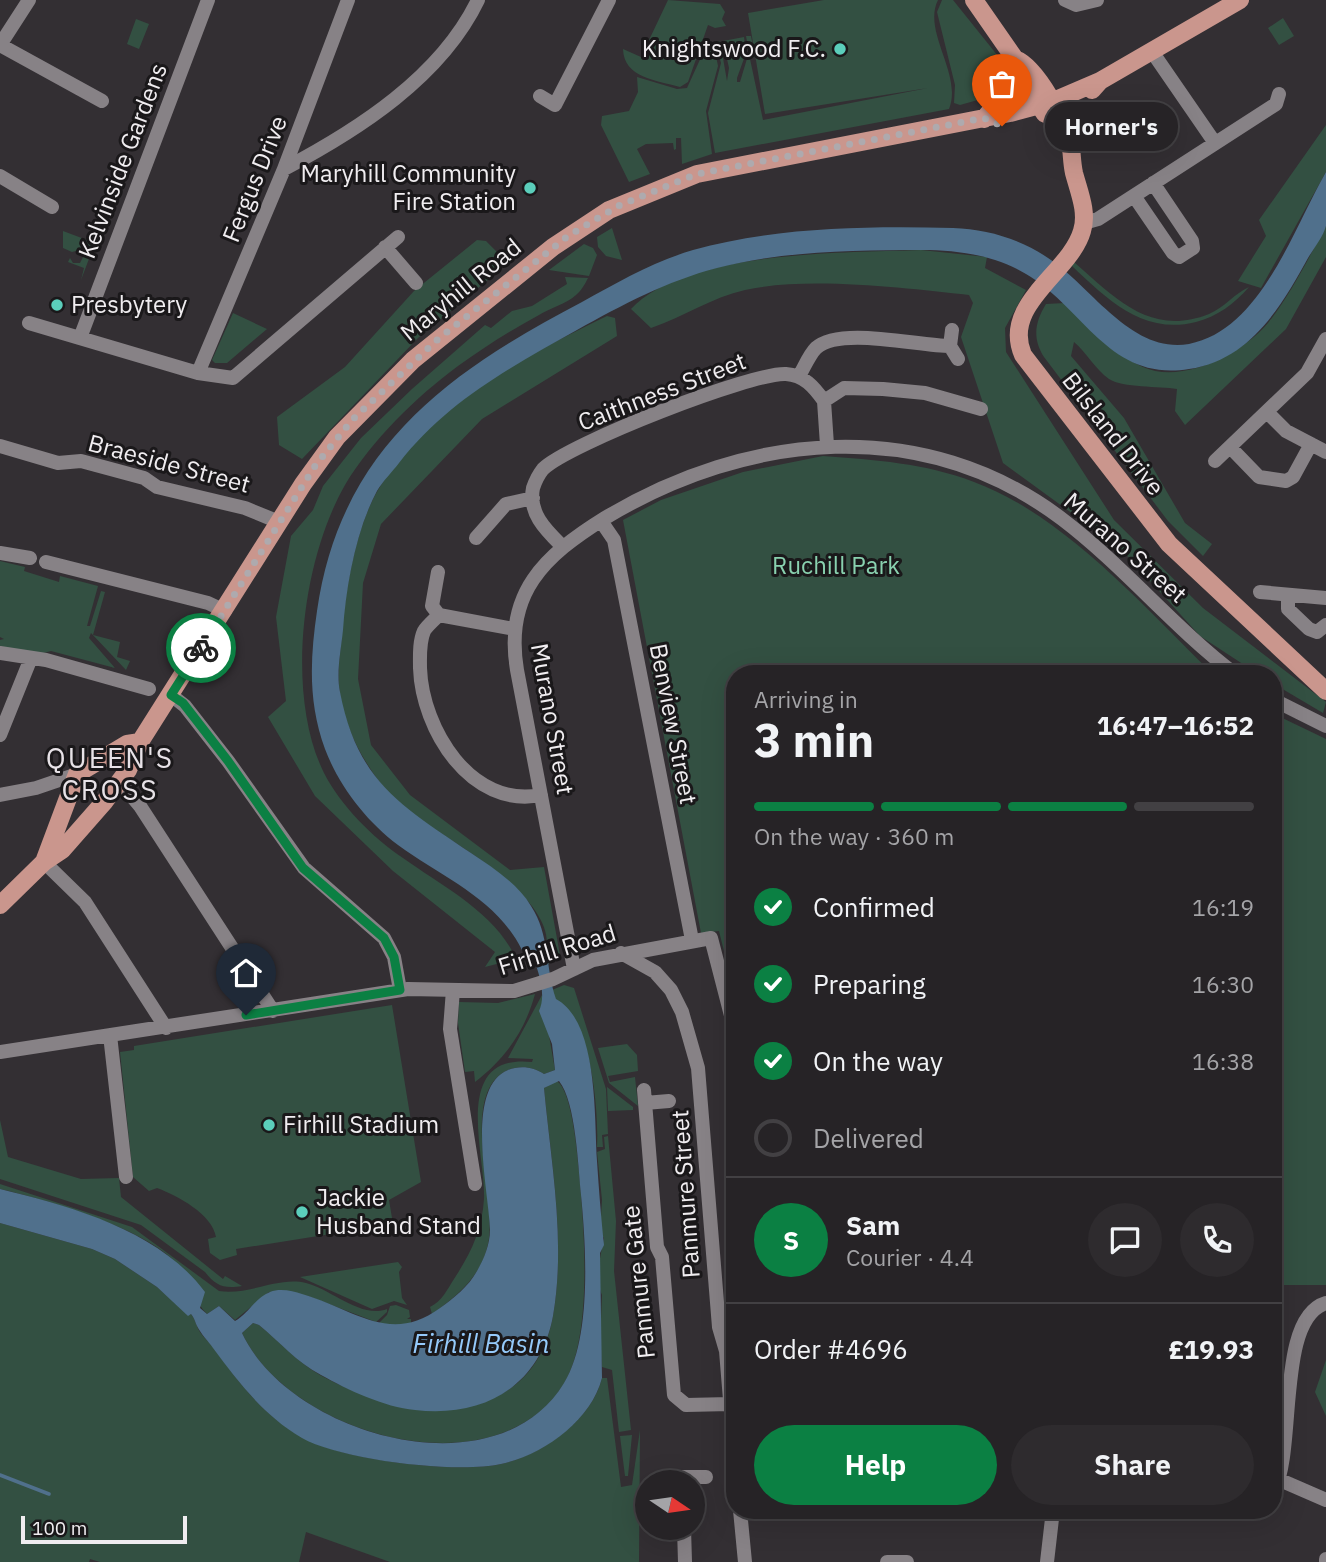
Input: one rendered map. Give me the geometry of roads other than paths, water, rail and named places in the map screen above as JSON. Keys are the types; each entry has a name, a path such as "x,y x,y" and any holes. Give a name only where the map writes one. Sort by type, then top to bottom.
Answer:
{"main road":[{"path":"974,0 1016,59 1017,73 1045,104 1071,148 1070,159 1084,223"},
{"name":"Maryhill Road","path":"0,905 44,862 62,850 118,789 140,741 225,611 279,522 337,437 392,380 515,276 600,215 659,188 722,167 984,118 998,103 1045,104 1072,83 1100,81 1153,53 1240,0"},
{"name":"Bilsland Drive","path":"1084,223 1074,248 1038,292 1022,318 1018,342 1023,355 1169,544 1326,691"},
{"path":"44,862 78,774 127,744 140,741"}],"street":[{"path":"29,0 0,45 102,101"},
{"name":"Kelvinside Gardens","path":"80,338 208,0"},
{"name":"Fergus Drive","path":"198,373 284,169 348,0"},
{"path":"284,169 320,150 405,89 447,47 478,0"},
{"path":"540,96 555,105 609,0"},
{"path":"1066,0 1076,5 1097,0"},
{"path":"1153,53 1215,143"},
{"path":"1084,223 1093,222 1276,104 1279,94"},
{"path":"0,176 52,207"},
{"path":"1134,196 1172,253 1179,257 1193,248 1192,241 1153,183"},
{"path":"29,323 198,373 233,378 398,237"},
{"path":"385,247 416,283"},
{"path":"953,330 950,346 958,359"},
{"path":"827,445 824,401 807,381 799,376 816,348 834,340 870,339 950,346"},
{"path":"1215,461 1307,373 1326,339"},
{"name":"Caithness Street","path":"533,498 533,489 543,470 593,440 736,386 780,374 799,376"},
{"path":"824,401 844,388 960,397 981,410"},
{"path":"1267,412 1286,431 1326,452"},
{"path":"1230,447 1259,477 1286,481 1293,477 1311,444"},
{"name":"Murano Street","path":"575,969 516,663 514,629 527,587 547,561 563,547 628,504 699,472 761,455 827,445 920,453 957,463 1015,489 1074,528 1225,665"},
{"name":"Braeside Street","path":"2,449 58,463 81,461 117,470 144,478 158,487 264,514 279,522"},
{"path":"476,538 506,505 533,498 538,519 563,547"},
{"name":"Benview Street","path":"601,521 613,538 692,940"},
{"path":"0,553 30,558"},
{"path":"46,562 208,603 225,611"},
{"path":"438,572 432,606 439,615 514,629"},
{"path":"1260,592 1326,598"},
{"path":"1288,595 1288,609 1309,629 1317,632 1326,625"},
{"path":"439,615 424,631 420,651 421,688 434,729 454,760 492,789 513,798 541,795"},
{"path":"0,653 31,658 149,689"},
{"path":"0,735 31,658"},
{"path":"171,695 183,703 228,761 303,868 384,938 394,957 400,990"},
{"path":"1282,704 1326,726"},
{"path":"0,794 36,788 78,774"},
{"path":"118,789 141,806 273,1011"},
{"path":"44,862 72,886 166,1028"},
{"name":"Firhill Road","path":"0,1052 400,990 496,993 534,986 593,960 711,938 726,996"},
{"name":"Panmure Street","path":"621,953 655,972 671,990 682,1012 698,1068 719,1327 726,1351"},
{"path":"453,990 450,1029 475,1184"},
{"path":"110,1035 126,1177"},
{"name":"Panmure Gate","path":"669,1101 645,1096 657,1247 662,1257 674,1395 680,1403 691,1406 726,1404"},
{"path":"1282,1447 1296,1339 1310,1314 1326,1303"},
{"path":"1282,1487 1326,1500"},
{"path":"741,1519 745,1562"},
{"path":"1047,1562 1052,1519"},
{"path":"684,1540 685,1562"},
{"path":"887,1562 907,1562"}],"water":[{"name":"Firhill Basin","path":"1326,172 1326,226 1287,295 1246,343 1211,364 1189,369 1161,370 1138,364 1118,354 1099,339 1046,288 1026,274 1002,262 976,255 935,250 871,250 767,258 698,273 663,287 528,358 481,387 438,421 377,491 363,523 347,595 338,677 348,723 370,770 403,805 504,876 526,898 541,928 556,999 570,1011 580,1028 592,1073 604,1245 600,1253 602,1378 587,1408 563,1434 533,1453 501,1464 481,1467 400,1463 371,1459 320,1446 288,1429 264,1409 242,1386 200,1332 191,1314 188,1316 157,1287 115,1259 92,1249 0,1223 0,1189 56,1204 112,1224 139,1237 186,1271 205,1292 200,1308 207,1314 219,1306 235,1321 265,1295 282,1290 321,1300 372,1320 405,1324 422,1319 440,1308 460,1292 480,1266 488,1246 490,1230 482,1142 486,1097 495,1080 508,1070 527,1067 544,1074 555,1070 552,1044 539,1011 542,989 539,974 531,953 522,950 498,916 467,890 386,836 355,802 325,749 319,732 312,681 317,611 329,554 349,504 375,461 407,422 445,388 487,357 533,329 664,260 724,242 822,230 953,228 1005,237 1051,260 1131,329 1149,339 1168,344 1189,344 1214,335 1236,319 1255,298 1287,248","holes":["559,1081 565,1091 573,1119 583,1216 583,1317 573,1364 564,1383 533,1417 492,1436 445,1443 396,1438 347,1423 303,1400 267,1369 242,1333 253,1323 259,1325 312,1370 366,1397 403,1408 440,1411 464,1409 486,1402 522,1379 536,1361 553,1316 557,1288 558,1231 544,1088"]}],"waterway":[{"path":"0,1475 49,1494"}],"place":[{"name":"Knightswood F.C.","path":"840,49"},
{"name":"Horner's","path":"1002,126"},
{"name":"Maryhill Community Fire Station","path":"530,188"},
{"name":"Presbytery","path":"57,305"},
{"name":"Firhill Stadium","path":"269,1125"},
{"name":"Jackie Husband Stand","path":"302,1212"}],"district":[{"name":"QUEEN'S CROSS","path":"110,774"}],"park label":[{"name":"Ruchill Park","path":"836,566"}]}
